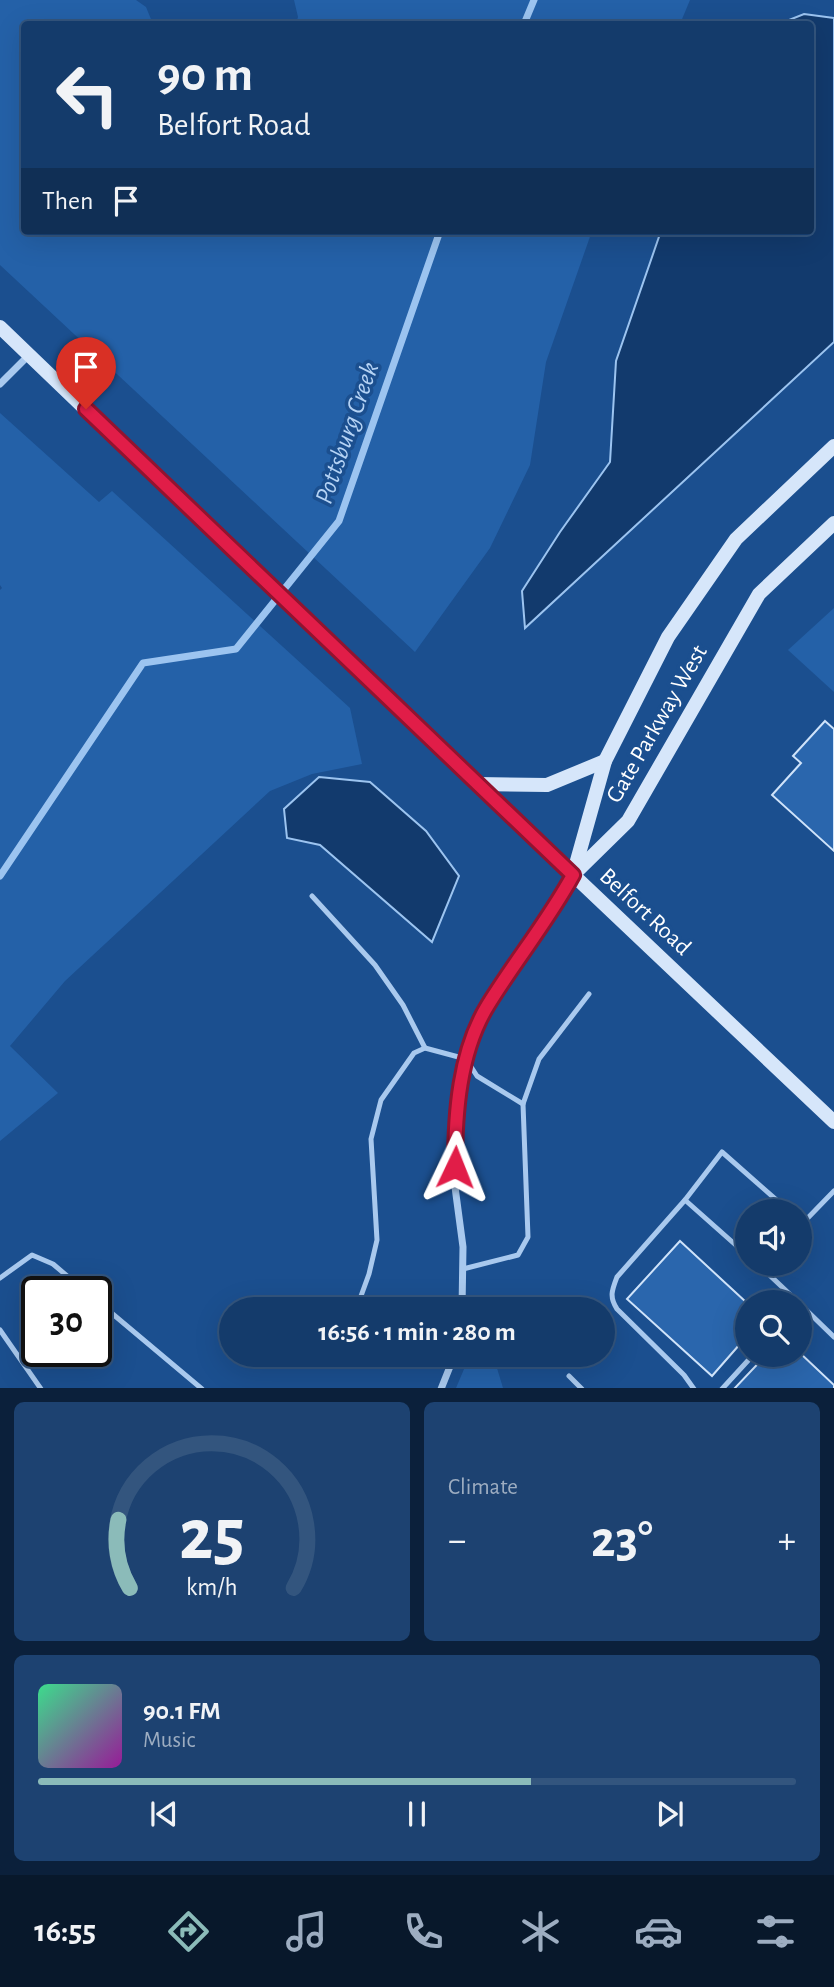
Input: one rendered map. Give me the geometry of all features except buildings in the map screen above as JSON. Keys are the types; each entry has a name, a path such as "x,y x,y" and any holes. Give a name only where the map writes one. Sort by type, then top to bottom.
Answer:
{"main road":[{"name":"Belfort Road","path":"0,327 834,1122"},
{"name":"Gate Parkway West","path":"573,875 605,761 668,637 736,539 834,446"},
{"name":"Gate Parkway West","path":"573,875 628,821 759,594 834,523"},
{"path":"477,784 547,785 605,761"}],"street":[{"path":"0,384 29,355"},
{"path":"462,1297 463,1247 455,1188 455,1147 466,1059 487,1006 556,906 573,875"},
{"path":"441,1388 450,1367"}],"lane":[{"path":"312,896 374,965 403,1005 425,1048"},
{"path":"463,1269 519,1255 528,1237 523,1104 539,1059 589,994"},
{"path":"361,1297 377,1240 371,1139 381,1100 414,1053 425,1048 466,1059 477,1076 523,1104"},
{"path":"694,1388 612,1302 611,1292 617,1277 685,1200 722,1152 775,1199"},
{"path":"812,1212 834,1191"},
{"path":"685,1200 735,1244"},
{"path":"0,1278 32,1255 53,1264 67,1276"},
{"path":"772,1276 785,1290"},
{"path":"112,1313 202,1388"},
{"path":"812,1316 834,1337"},
{"path":"0,1330 41,1388"},
{"path":"722,1388 742,1367"},
{"path":"569,1376 582,1388"}],"shaded area":[{"path":"0,0 136,0 146,7 152,21 21,21 21,235 591,235 546,362 530,465 490,548 415,652 0,265"},
{"path":"294,0 690,0 681,21 297,21"},
{"path":"804,14 834,18 834,342 525,628 522,591 610,462 616,361 660,235 814,235 814,21 786,21"},
{"path":"0,413 99,502 112,491 350,708 362,764 312,774 270,791 65,981 10,1046 58,1093 0,1141 2,588"},
{"path":"834,608 834,692 788,650"},
{"path":"319,777 370,782 426,831 459,876 432,942 320,845 287,838 284,809"},
{"path":"465,1367 497,1367 503,1388 456,1388"}],"waterway":[{"name":"Pottsburg Creek","path":"525,21 534,0"},
{"name":"Pottsburg Creek","path":"0,876 143,663 236,649 339,521 439,235"}],"route":[{"path":"86,409 573,875 556,906 481,1018 466,1059 460,1092 455,1167"}]}
